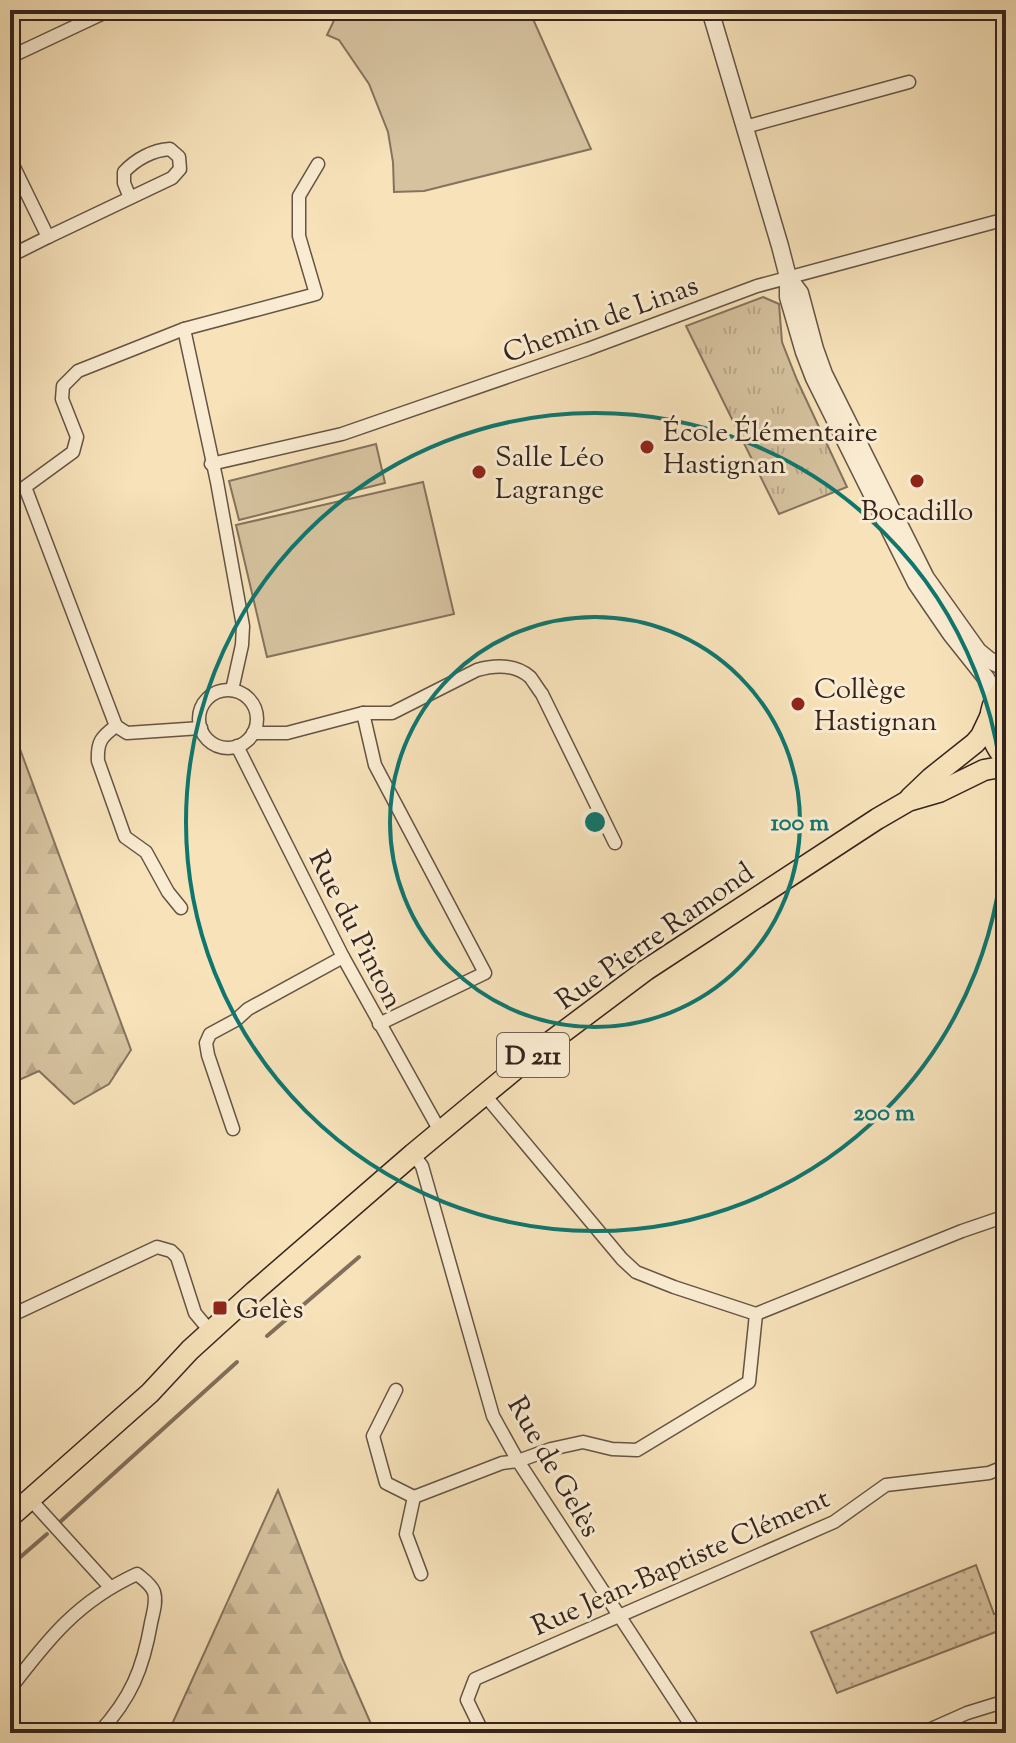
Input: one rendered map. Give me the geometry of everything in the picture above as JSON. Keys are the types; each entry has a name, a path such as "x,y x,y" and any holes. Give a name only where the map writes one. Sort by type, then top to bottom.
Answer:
{"main road":[{"path":"997,702 990,732 1006,759"},
{"name":"Rue Pierre Ramond","path":"10,1517 20,1500 142,1383 190,1350 484,1094 646,970 908,801 975,743 997,702"},
{"name":"Rue Pierre Ramond","path":"908,801 939,792 984,770 1006,766"}],"street":[{"path":"10,57 110,10"},
{"path":"710,10 788,277 788,297 804,352 827,407 916,583 986,678 997,702"},
{"path":"745,127 909,82"},
{"path":"10,256 172,178 180,169 179,157 170,149 160,150 133,162 124,172 124,183 130,198"},
{"path":"10,159 48,237"},
{"path":"10,489 25,487 73,452 77,437 62,399 63,386 78,371 184,329 316,294 299,236 299,196 318,164"},
{"name":"Chemin de Linas","path":"211,464 342,434 588,349 749,289 1006,219"},
{"path":"788,277 800,293 815,349 830,388 926,578 978,651 1006,668"},
{"path":"184,329 217,482 243,626 232,690"},
{"path":"25,487 116,726 127,733 201,728"},
{"path":"253,733 287,733 363,713 392,713 477,670 491,666 506,667 528,676 542,694 615,843"},
{"path":"232,690 247,697 255,710 256,726 249,739 228,748 210,741 201,728 199,716 202,707 214,694 232,690"},
{"path":"363,713 375,765 485,973 379,1024"},
{"path":"116,726 102,737 97,750 98,761 125,837 146,852 168,892 181,908"},
{"name":"Rue du Pinton","path":"237,746 343,957 440,1131"},
{"path":"233,1129 208,1055 206,1043 210,1034 236,1020 248,1009 343,957"},
{"path":"484,1094 636,1272 756,1314 1006,1216"},
{"name":"Rue de Gelès","path":"413,1154 422,1166 493,1416 518,1461 696,1733"},
{"path":"10,1316 157,1247 171,1251 177,1257 195,1313 210,1331"},
{"path":"396,1390 373,1436 386,1483 414,1497 502,1463 583,1442 612,1449 637,1450 749,1382 756,1314"},
{"name":"Rue Jean-Baptiste Clément","path":"483,1733 467,1700 475,1679 834,1522 886,1485 989,1473 1006,1466"},
{"path":"414,1497 406,1534 421,1574"},
{"path":"20,1500 110,1587"},
{"path":"10,1689 61,1626 110,1587 137,1574 153,1591 155,1602 149,1634 138,1677 99,1733"},
{"path":"922,1733 967,1713 1006,1701"}],"green space":[{"path":"339,10 529,10 591,149 424,191 394,192 388,132 369,84 339,40 327,35"},
{"path":"763,297 779,304 782,342 847,487 779,514 686,326"},
{"path":"376,444 385,483 239,520 229,481"},
{"path":"423,482 454,614 267,657 236,525"},
{"path":"10,722 131,1050 109,1084 74,1104 39,1071 10,1084"},
{"path":"278,1490 343,1660 375,1733 168,1733"},
{"path":"976,1565 994,1614 1006,1610 1006,1628 837,1693 811,1632"}],"waterway":[{"path":"267,1336 359,1257"},
{"path":"60,1522 237,1362"},
{"path":"10,1566 47,1534"}],"place":[{"name":"École Élémentaire Hastignan","path":"647,447"},
{"name":"Salle Léo Lagrange","path":"479,472"},
{"name":"Bocadillo","path":"917,481"},
{"name":"Collège Hastignan","path":"798,704"},
{"name":"Gelès","path":"220,1308"}]}
